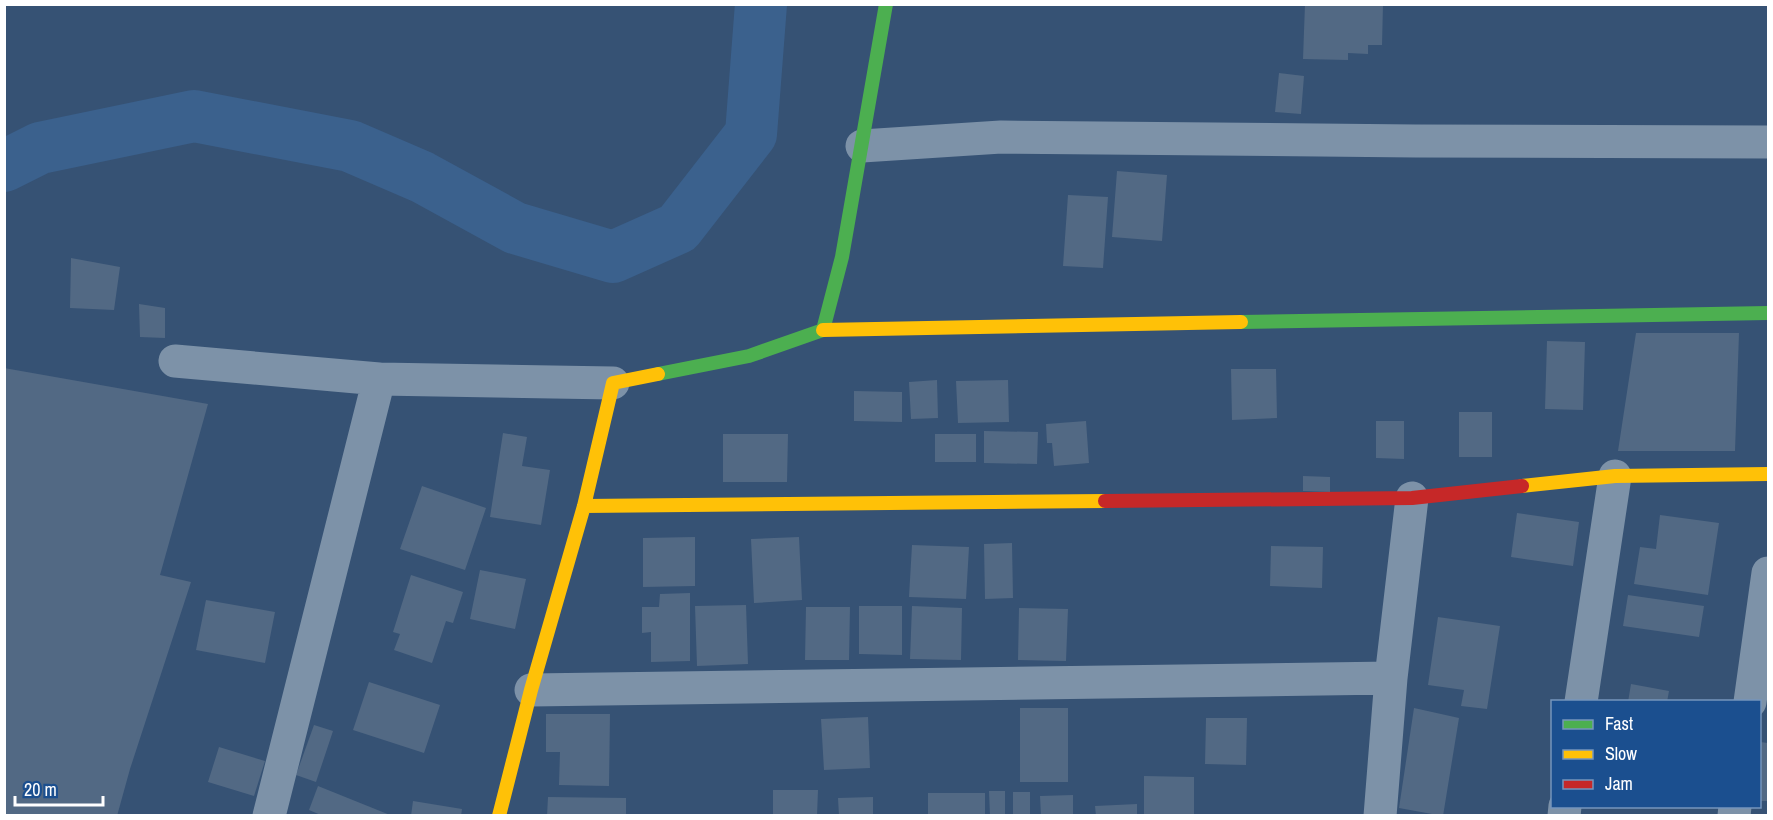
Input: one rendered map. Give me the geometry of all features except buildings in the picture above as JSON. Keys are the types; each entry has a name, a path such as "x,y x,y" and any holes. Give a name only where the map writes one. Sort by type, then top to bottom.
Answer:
{"street":[{"path":"824,330 842,257 886,4"},
{"path":"862,146 1001,137 1768,142"},
{"path":"175,361 379,379 613,383 750,356 824,330 1768,313"},
{"path":"269,816 379,379"},
{"path":"499,816 531,690 584,506 613,383"},
{"path":"584,506 1412,498 1615,476 1768,474"},
{"path":"1581,700 1615,476"},
{"path":"1380,816 1392,678 1412,498"},
{"path":"1750,700 1768,573"},
{"path":"531,690 1392,678"}],"waterway":[{"path":"4,166 40,148 194,116 350,146 422,177 515,228 613,257 678,228 751,134 761,4"}],"traffic: fast":[{"path":"658,374 749,356 823,330 842,257 886,4"},
{"path":"1241,322 1768,313"}],"traffic: slow":[{"path":"823,330 1241,322"},
{"path":"499,816 531,690 584,506 613,383 658,374"},
{"path":"1522,486 1615,476 1768,474"},
{"path":"584,506 1105,501"}],"traffic: jam":[{"path":"1105,501 1412,498 1522,486"}]}
